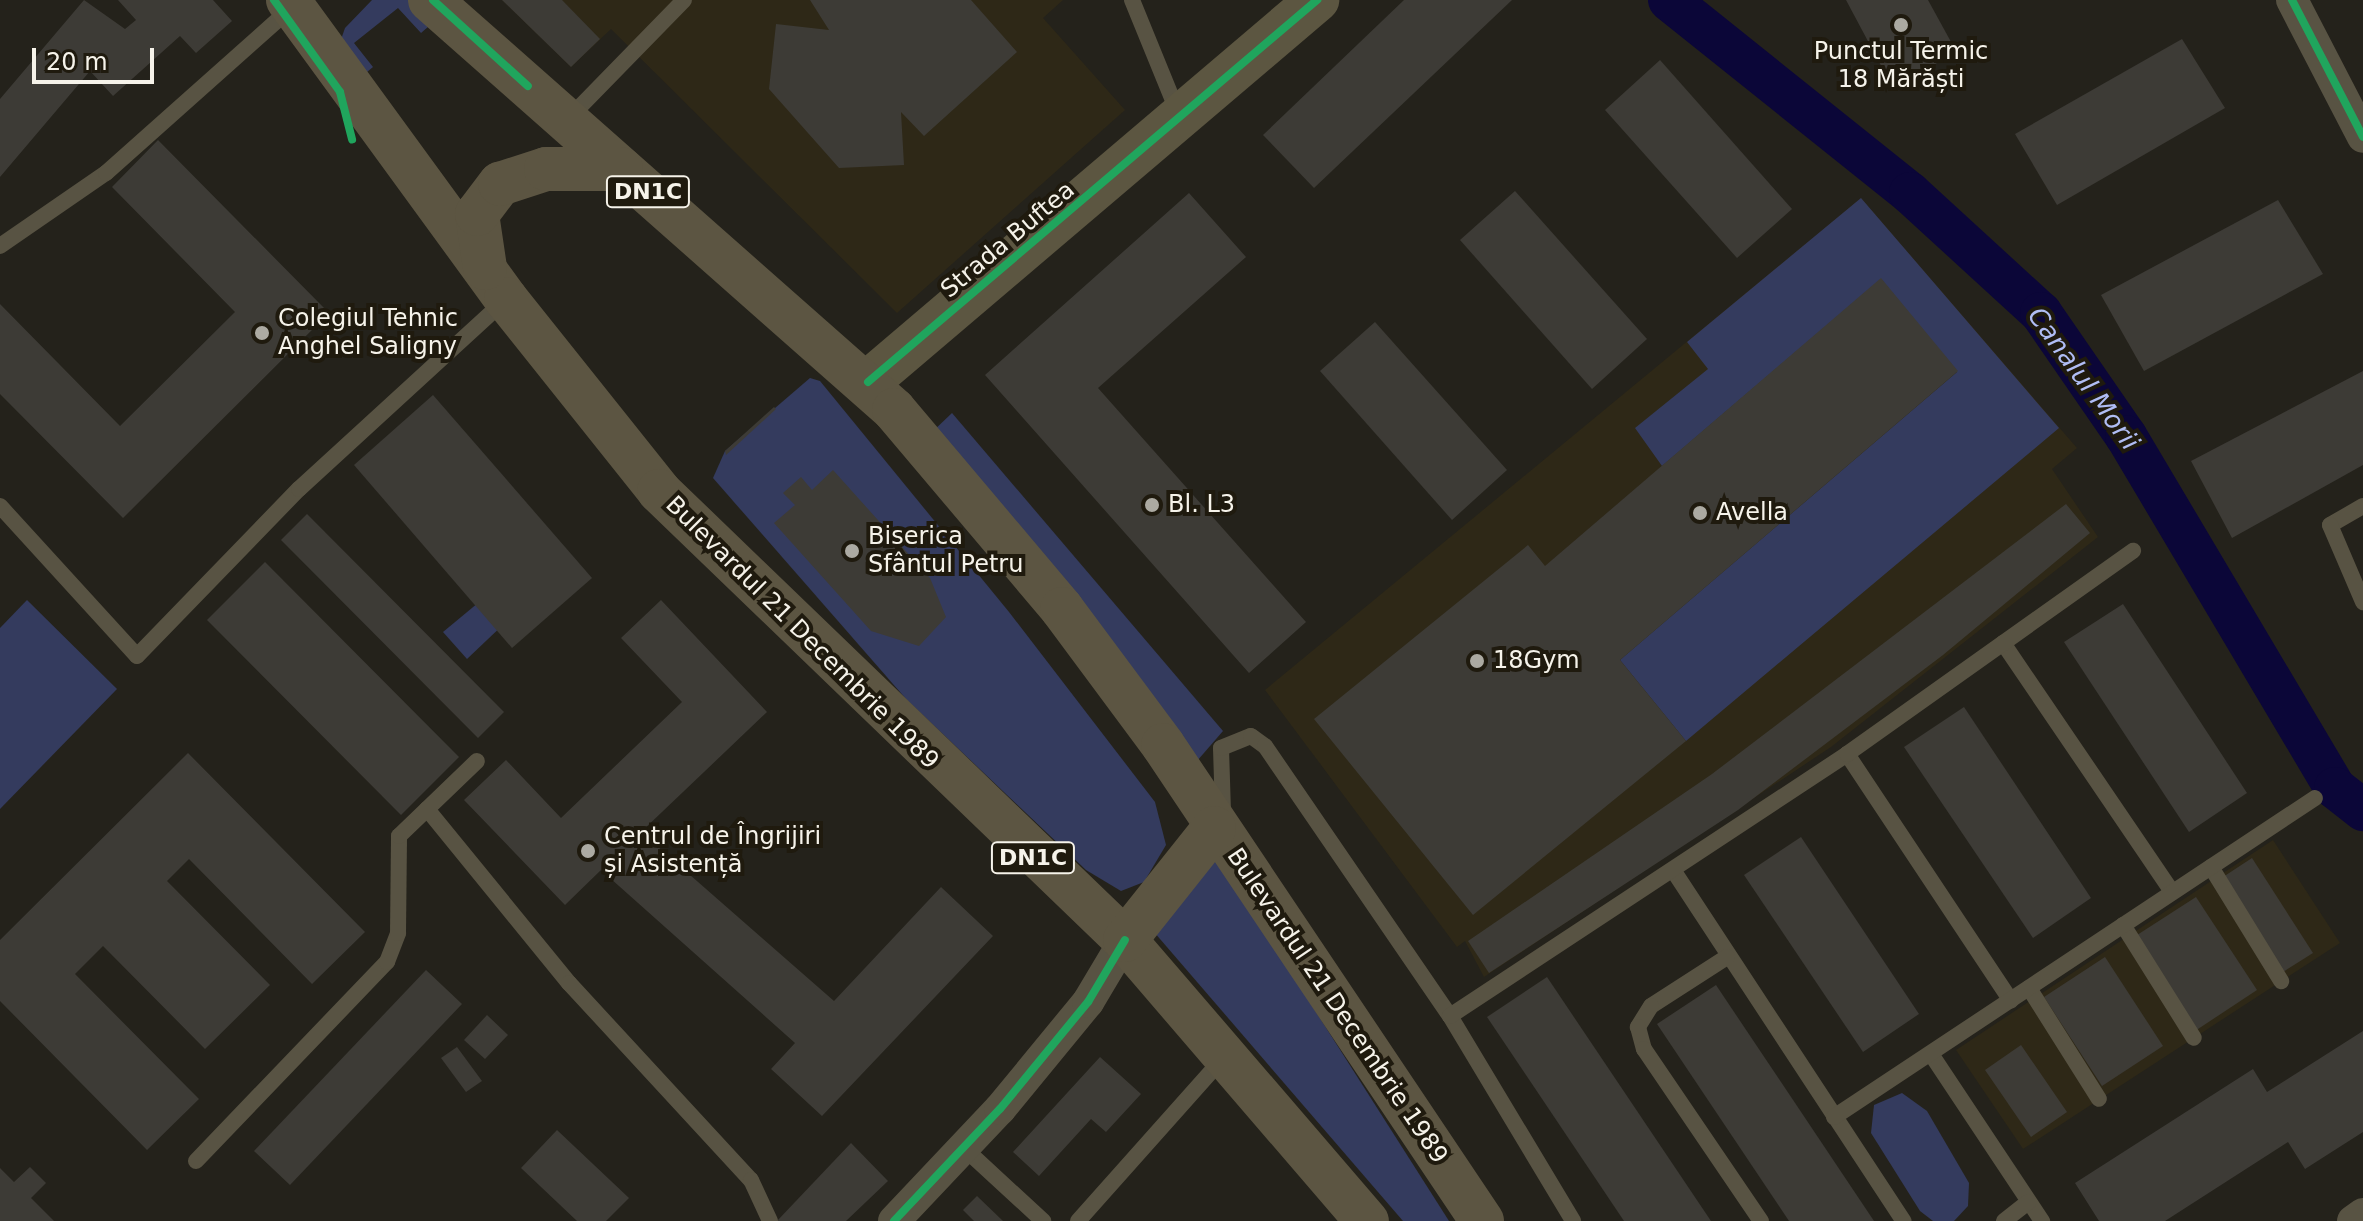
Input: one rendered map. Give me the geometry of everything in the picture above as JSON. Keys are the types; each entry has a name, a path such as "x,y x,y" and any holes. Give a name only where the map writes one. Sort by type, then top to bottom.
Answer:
{"main road":[{"name":"Bulevardul 21 Decembrie 1989","path":"430,0 868,382 1062,609 1163,745 1214,828 1482,1221"},
{"name":"Bulevardul 21 Decembrie 1989","path":"290,3 496,284 679,512 1125,940 1367,1221"},
{"path":"496,284 477,214 500,184 546,169 621,169"},
{"path":"1125,940 1214,828"}],"street":[{"name":"Strada Buftea","path":"868,382 1181,121 1317,0"},
{"path":"2292,0 2363,137"},
{"path":"894,1221 964,1148 1088,1002 1125,940"},
{"path":"2353,1221 2363,1214"}],"lane":[{"path":"566,120 684,0"},
{"path":"1132,0 1181,121"},
{"path":"0,246 106,173 290,3"},
{"path":"0,506 137,656 496,284"},
{"path":"2363,506 2330,525 2363,602"},
{"path":"1450,1016 1847,754 2133,551"},
{"path":"2003,643 2172,892"},
{"path":"1214,828 1223,813 1219,757 1234,738 1251,736 1265,746 1450,1016 1573,1221"},
{"path":"1847,754 2011,1001"},
{"path":"196,1161 387,962 399,920 399,836 477,761"},
{"path":"1834,1117 2315,798"},
{"path":"427,809 569,983 751,1180 770,1221"},
{"path":"2211,867 2281,981"},
{"path":"1673,870 1727,957 1904,1221"},
{"path":"2123,925 2194,1038"},
{"path":"1727,957 1651,1006 1638,1027 1644,1049 1761,1221"},
{"path":"2029,988 2099,1099"},
{"path":"1931,1054 2042,1221"},
{"path":"1078,1221 1225,1056"},
{"path":"964,1148 1043,1221"},
{"path":"2004,1221 2028,1202"}],"shaded area":[{"path":"372,0 413,0 436,20 421,33 398,8 354,43 373,67 361,77 338,48 345,28"},
{"path":"502,0 1063,0 1043,18 1125,110 897,313 611,29 571,67"},
{"path":"1861,198 2077,448 2052,469 2098,537 1831,747 1484,977 1465,941 1457,947 1265,690"},
{"path":"1861,198 2059,428 1686,741 1620,660 1957,372 1881,279 1662,466 1635,428 1708,369 1687,342"},
{"path":"810,378 820,381 1009,612 1155,802 1166,845 1144,882 1121,891 1086,870 907,700 713,478 725,451"},
{"path":"952,413 1223,731 1197,761 930,434"},
{"path":"484,598 507,621 467,659 443,632"},
{"path":"27,600 117,689 0,809 0,628"},
{"path":"2273,840 2340,943 2023,1149 1956,1050"},
{"path":"1218,858 1449,1221 1403,1221 1154,932"},
{"path":"1902,1093 1927,1111 1969,1183 1968,1206 1954,1221 1933,1221 1920,1211 1871,1133 1874,1105"}],"building":[{"path":"84,0 125,29 136,20 118,0 213,0 232,21 196,53 180,36 113,96 90,71 0,177 0,99"},
{"path":"502,0 562,0 600,39 571,67"},
{"path":"810,0 971,0 1017,52 924,136 901,112 904,165 839,168 769,89 776,24 829,30"},
{"path":"1404,0 1512,0 1314,188 1263,135"},
{"name":"Punctul Termic 18 Mărăști","path":"1846,0 1928,0 1956,51 1894,90"},
{"path":"2182,39 2225,108 2057,205 2015,134"},
{"path":"1660,60 1792,209 1737,258 1605,110"},
{"name":"Colegiul Tehnic Anghel Saligny","path":"158,140 329,313 123,518 0,394 0,304 120,426 235,312 112,187"},
{"path":"1515,191 1647,339 1592,389 1460,240"},
{"name":"Bl. L3","path":"1189,193 1246,257 1098,388 1306,622 1249,673 985,375"},
{"path":"2278,200 2323,274 2144,371 2101,295"},
{"path":"1881,278 1958,371 1620,660 1686,741 1473,915 1314,719 1528,545 1545,566"},
{"path":"1375,322 1507,470 1452,520 1320,371"},
{"path":"2363,371 2363,465 2232,538 2191,461"},
{"path":"433,395 592,578 512,648 354,465"},
{"path":"774,407 776,409 726,455 725,451"},
{"name":"Biserica Sfântul Petru","path":"833,470 930,578 946,617 919,646 871,631 774,523 795,505 783,493 801,477 812,490"},
{"path":"2066,504 2090,533 1943,655 1738,810 1489,973 1468,941 1712,774"},
{"path":"307,514 504,712 478,738 281,540"},
{"path":"265,562 459,757 401,815 207,620"},
{"name":"Centrul de Îngrijiri și Asistență","path":"661,600 767,712 641,832 834,1001 941,887 993,936 822,1116 771,1069 795,1043 601,870 565,905 464,800 506,760 561,818 682,702 621,638"},
{"path":"2123,604 2247,793 2189,832 2064,642"},
{"path":"1964,707 2091,898 2033,938 1904,747"},
{"path":"188,753 365,932 312,984 189,859 167,881 270,985 205,1049 103,946 75,974 199,1099 147,1150 0,1001 0,940"},
{"path":"1801,837 1919,1014 1863,1052 1744,875"},
{"path":"2252,858 2313,953 2283,972 2223,877"},
{"path":"2196,897 2257,990 2195,1031 2134,937"},
{"path":"2105,957 2163,1046 2102,1086 2044,997"},
{"path":"426,970 462,1004 290,1185 254,1151"},
{"path":"1547,977 1711,1221 1624,1221 1487,1017"},
{"path":"1716,985 1874,1221 1789,1221 1657,1024"},
{"path":"487,1015 508,1035 485,1059 464,1040"},
{"path":"2363,1031 2363,1132 2305,1169 2288,1142 2165,1221 2099,1221 2075,1183 2253,1069 2267,1092"},
{"path":"2021,1045 2067,1112 2031,1137 1985,1070"},
{"path":"457,1047 482,1081 466,1092 441,1058"},
{"path":"1100,1057 1141,1094 1106,1132 1091,1119 1039,1176 1013,1152"},
{"path":"557,1130 629,1198 606,1221 577,1221 521,1168"},
{"path":"851,1143 888,1181 846,1221 777,1221"},
{"path":"30,1167 46,1183 31,1198 54,1221 0,1221 0,1168 14,1182"},
{"path":"977,1196 1003,1221 974,1221 963,1210"}],"waterway":[{"name":"Canalul Morii","path":"1669,0 1910,193 2041,313 2126,436 2335,788 2363,810"}],"cycle path":[{"path":"274,0 340,92 352,139"},
{"path":"433,0 528,86"},
{"path":"868,382 1317,0"},
{"path":"2292,0 2363,137"},
{"path":"894,1221 1000,1109 1088,1002 1125,940"}],"place":[{"name":"Punctul Termic 18 Mărăști","path":"1901,25"},
{"name":"Colegiul Tehnic Anghel Saligny","path":"262,333"},
{"name":"Bl. L3","path":"1152,505"},
{"name":"Avella","path":"1700,513"},
{"name":"Biserica Sfântul Petru","path":"852,551"},
{"name":"18Gym","path":"1477,661"},
{"name":"Centrul de Îngrijiri și Asistență","path":"588,851"}]}
